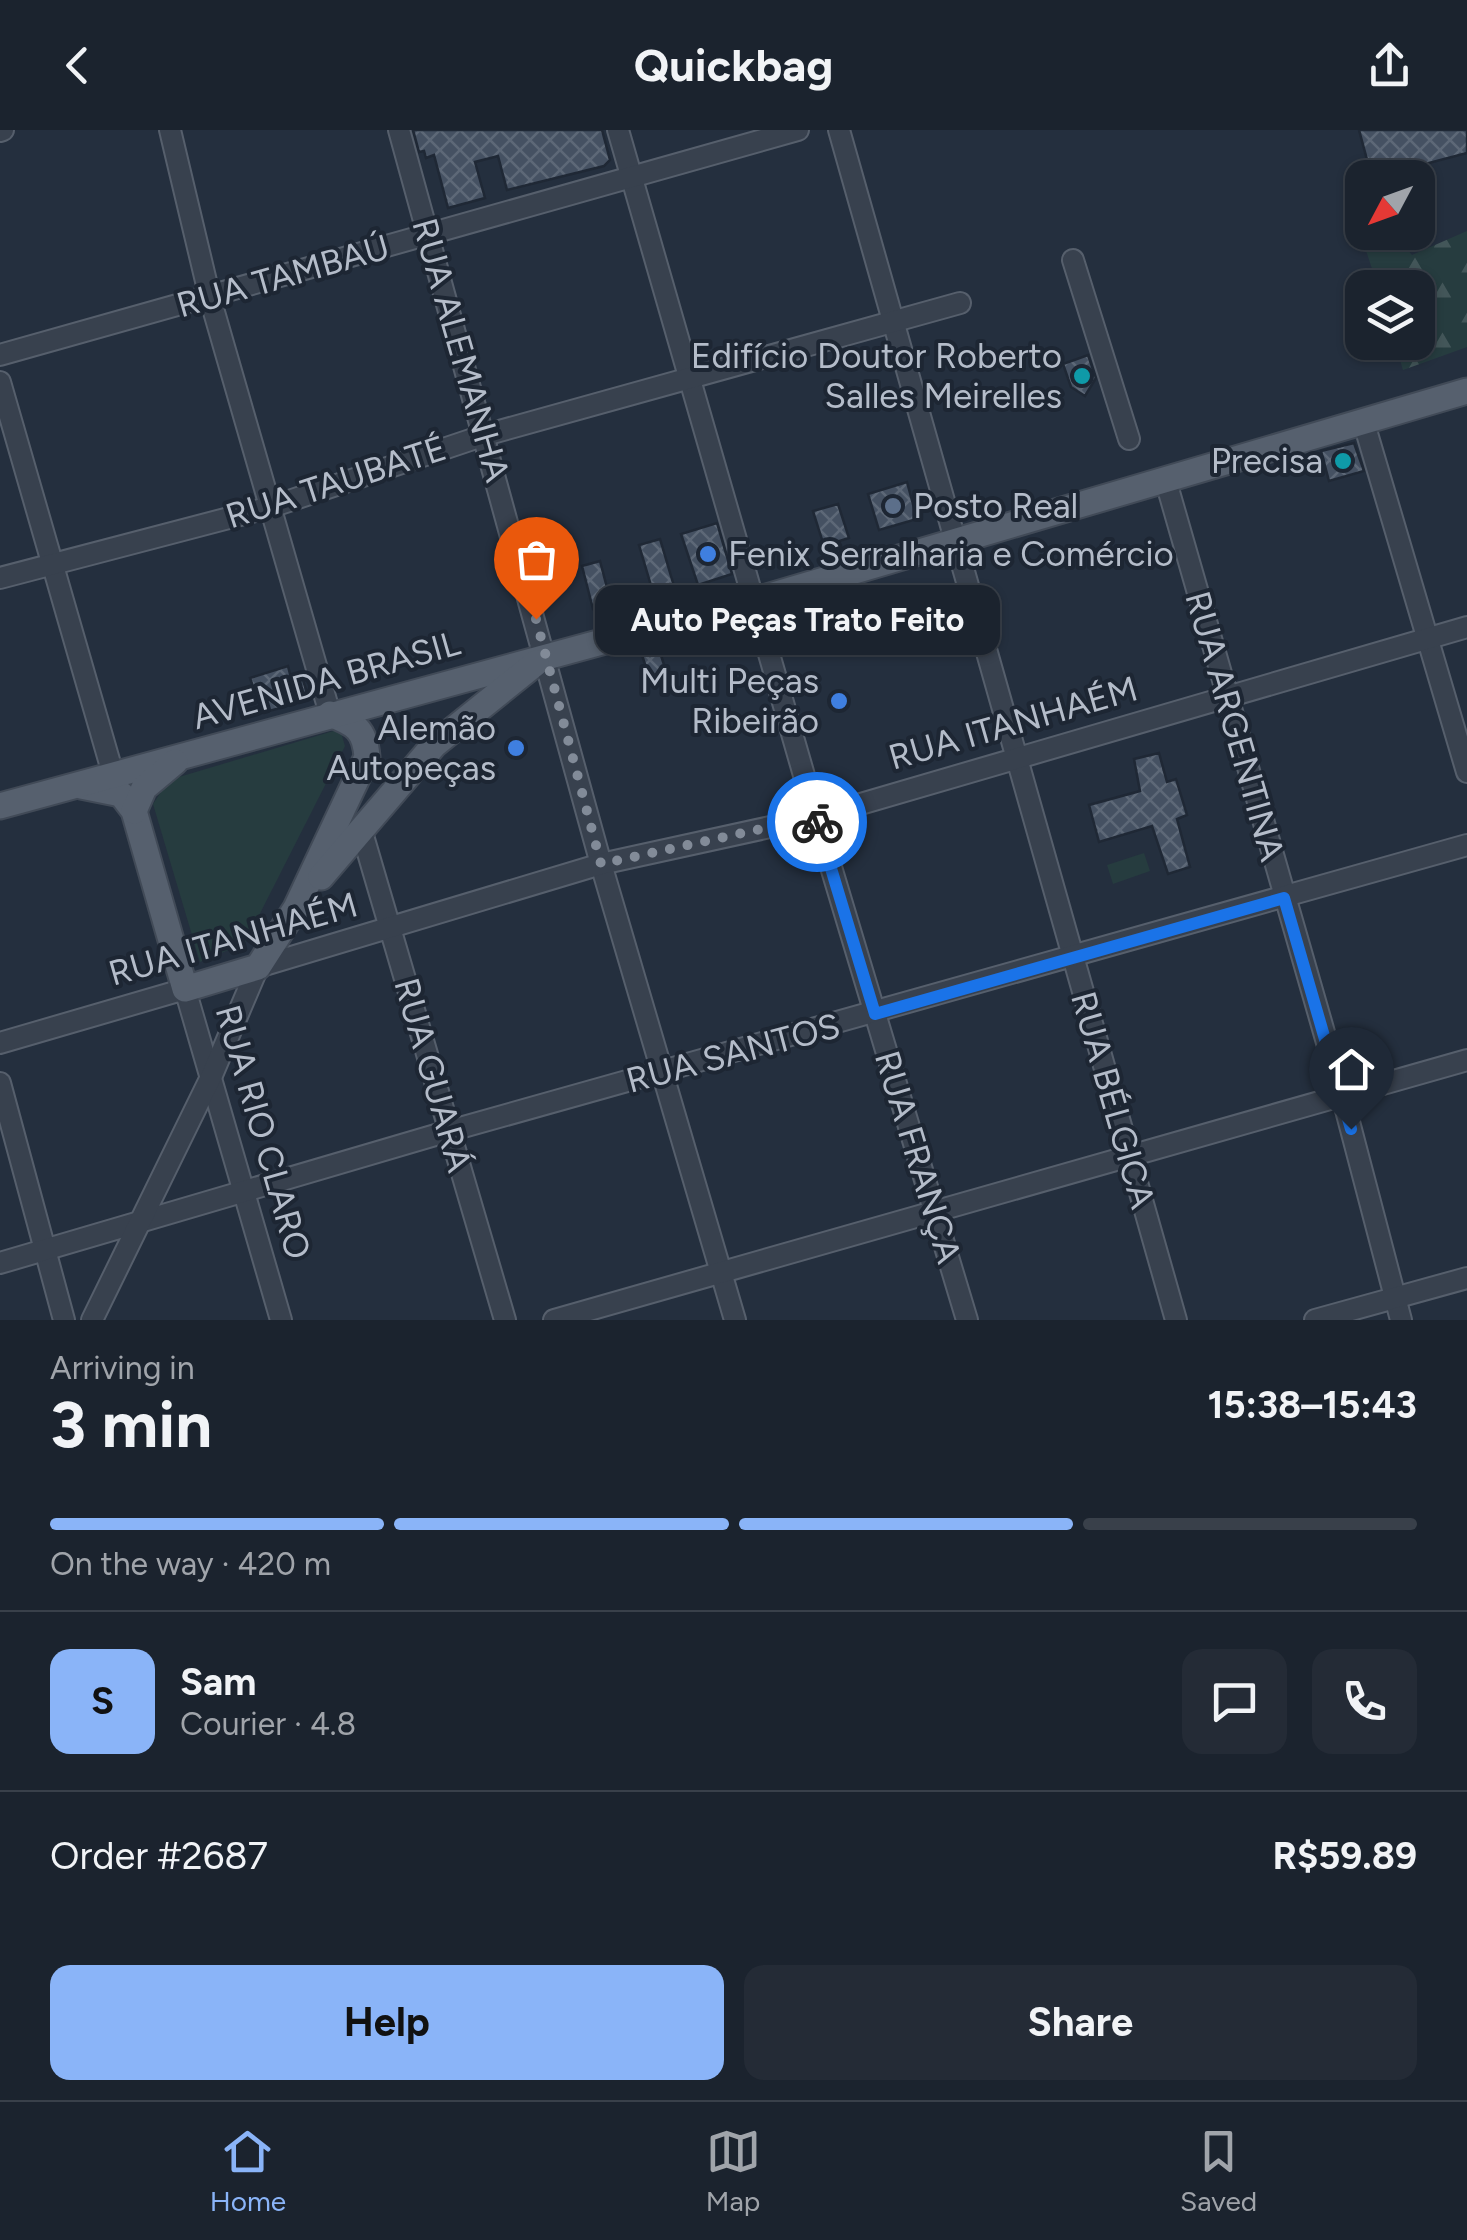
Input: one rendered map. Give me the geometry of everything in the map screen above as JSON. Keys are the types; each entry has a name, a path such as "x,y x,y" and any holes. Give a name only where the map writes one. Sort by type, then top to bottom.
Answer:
{"main road":[{"name":"AVENIDA BRASIL","path":"0,806 756,600 1467,390"},
{"path":"258,967 296,908 434,745 546,656"},
{"path":"296,908 367,757 366,737 355,724 330,714"},
{"name":"AVENIDA BRASIL","path":"134,810 156,775 183,756"},
{"path":"62,787 108,788 120,794 134,810"},
{"name":"RUA RIO CLARO","path":"134,810 185,989"},
{"name":"RUA ITANHAÉM","path":"185,989 258,967"}],"street":[{"path":"170,130 210,298 330,714"},
{"name":"RUA ALEMANHA","path":"399,130 601,864 734,1320"},
{"name":"RUA FRANÇA","path":"618,130 816,817 967,1320"},
{"name":"RUA TAMBAÚ","path":"0,356 798,130"},
{"name":"RUA BÉLGICA","path":"839,130 1176,1320"},
{"path":"1073,260 1130,439"},
{"name":"RUA TAUBATÉ","path":"0,578 270,506 485,435 960,303"},
{"path":"0,382 113,774"},
{"path":"1364,420 1467,772"},
{"name":"RUA ARGENTINA","path":"1165,478 1225,699 1342,1096 1401,1320"},
{"name":"RUA ITANHAÉM","path":"258,967 392,930 601,864 816,817 1467,627"},
{"name":"RUA GUARÁ","path":"361,829 506,1320"},
{"name":"RUA SANTOS","path":"0,1263 449,1131 1073,959 1467,845"},
{"path":"92,1320 212,1075 258,967"},
{"name":"RUA ITANHAÉM","path":"0,1043 185,989"},
{"name":"RUA RIO CLARO","path":"185,989 281,1320"},
{"path":"554,1320 1467,1060"},
{"path":"0,1083 64,1320"},
{"path":"1316,1320 1467,1278"}],"green space":[{"path":"1467,231 1467,347 1435,358 1435,270 1372,270 1366,250 1408,250 1412,255 1435,250 1435,245"},
{"path":"1400,360 1431,360 1403,370"},
{"path":"340,729 345,746 245,943 200,962 153,804 169,780"},
{"path":"1144,853 1150,871 1113,884 1107,865"}],"building":[{"path":"413,130 602,130 610,160 604,166 507,190 498,156 475,162 485,198 448,208 434,155 426,158 424,151 419,152"},
{"path":"1359,130 1467,130 1467,153 1435,161 1367,160"},
{"name":"Edifício Doutor Roberto Salles Meirelles","path":"1088,355 1096,378 1085,396 1071,387 1063,364"},
{"name":"Precisa","path":"1354,443 1364,471 1329,481 1321,451"},
{"name":"Posto Real","path":"907,482 917,519 879,530 868,494"},
{"path":"838,504 849,538 824,546 813,511"},
{"name":"Fenix Serralharia e Comércio","path":"717,523 732,574 698,585 681,534"},
{"path":"660,539 676,593 655,599 639,545"},
{"path":"600,561 611,603 593,609 582,566"},
{"path":"659,649 666,671 649,677 642,655"},
{"path":"288,666 292,682 303,680 309,700 262,713 250,678"},
{"path":"1159,753 1167,782 1176,779 1187,815 1177,819 1190,867 1168,874 1152,826 1099,842 1089,805 1140,791 1134,759"}],"way so far":[{"path":"536,619 601,864 816,817 817,822"}],"place":[{"name":"Edifício Doutor Roberto Salles Meirelles","path":"1082,376"},
{"name":"Precisa","path":"1343,461"},
{"name":"Posto Real","path":"893,506"},
{"name":"Fenix Serralharia e Comércio","path":"708,554"},
{"name":"Auto Peças Trato Feito","path":"536,619"},
{"name":"Multi Peças Ribeirão","path":"839,701"},
{"name":"Alemão Autopeças","path":"516,748"}],"route":[{"path":"817,822 875,1014 1284,898 1351,1129"}]}
